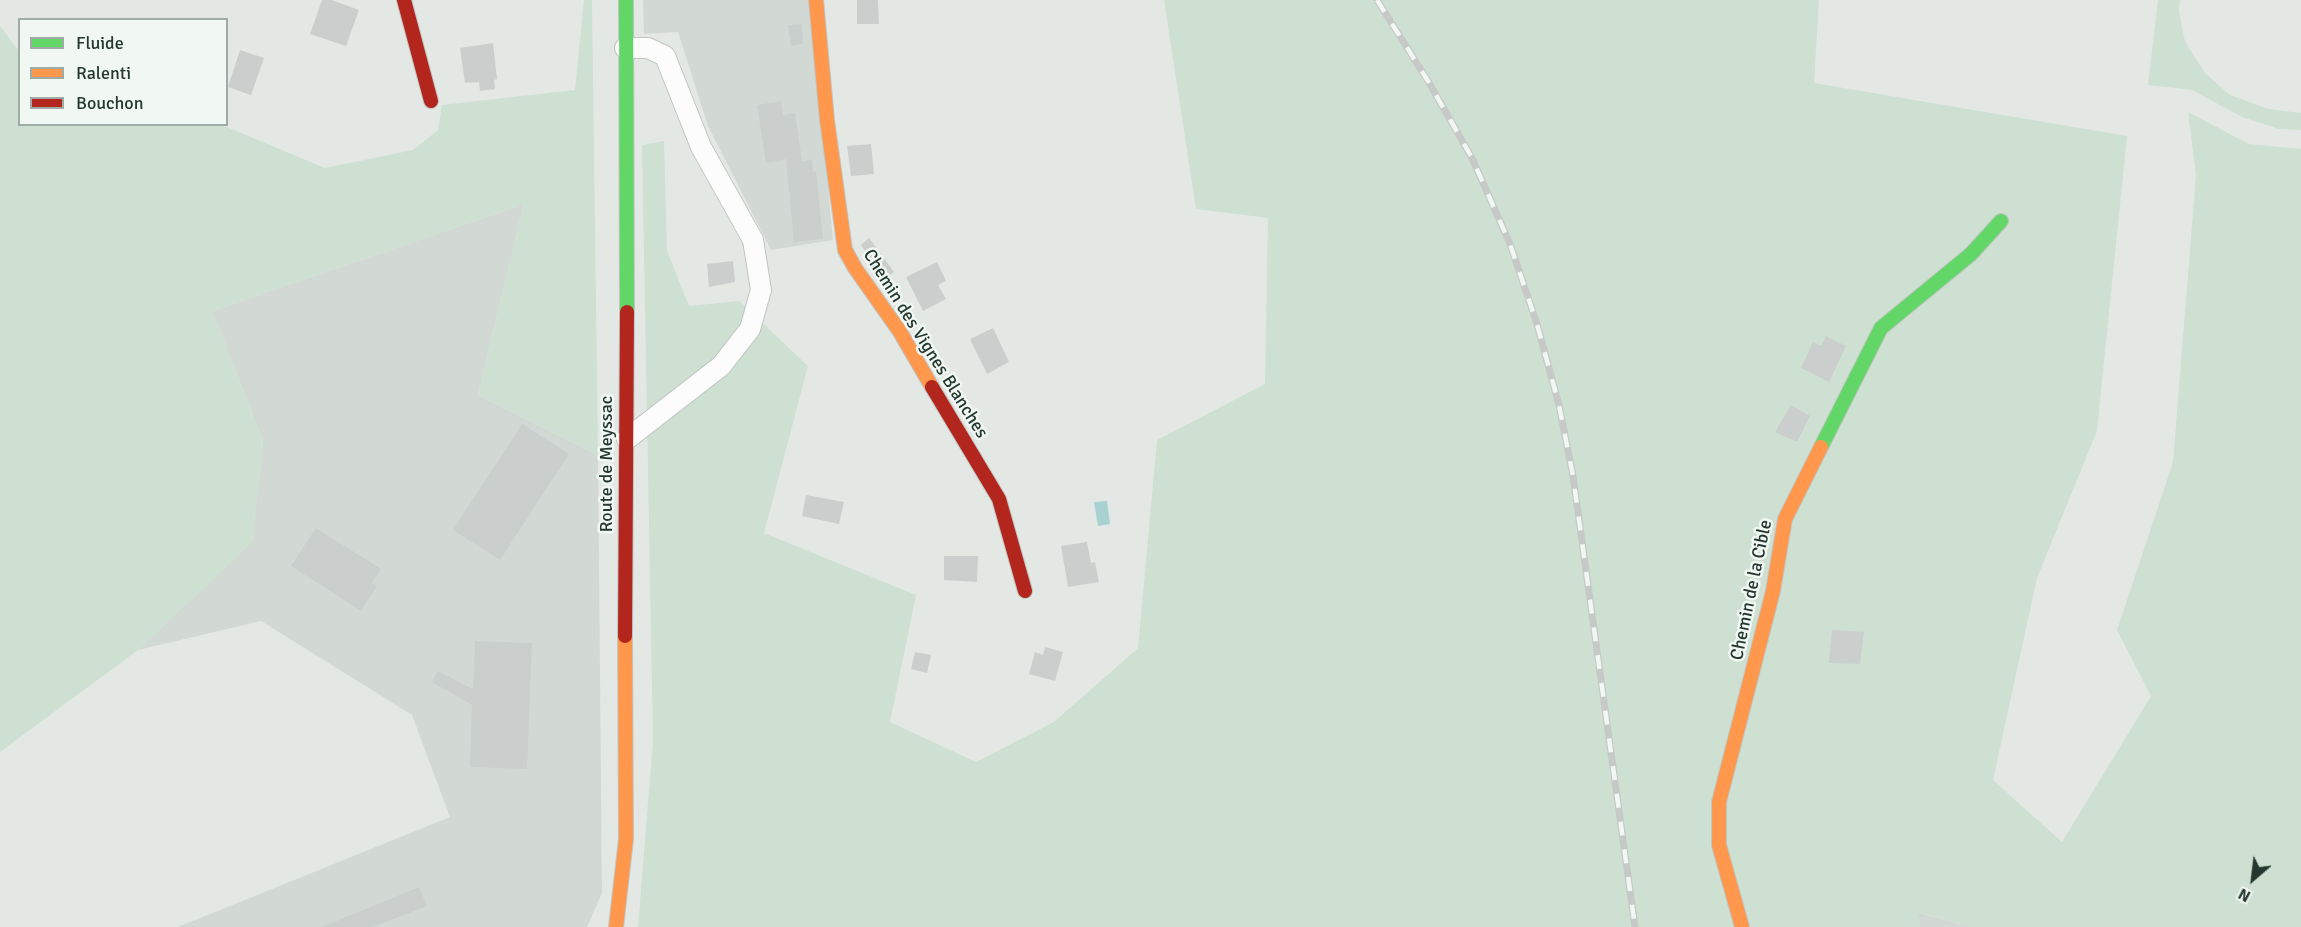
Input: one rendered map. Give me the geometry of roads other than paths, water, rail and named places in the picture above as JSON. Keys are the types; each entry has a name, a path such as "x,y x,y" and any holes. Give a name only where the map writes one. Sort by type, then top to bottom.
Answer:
{"street":[{"path":"404,0 431,101"},
{"name":"Route de Meyssac","path":"616,927 626,839 624,594 627,439 626,0"},
{"name":"Chemin des Vignes Blanches","path":"816,0 829,131 845,249 855,268 900,332 999,499 1025,591"},
{"path":"625,48 648,48 665,56 701,147 753,240 761,290 750,329 721,366 627,439"},
{"name":"Chemin de la Cible","path":"1742,927 1719,844 1719,802 1773,591 1785,519 1881,328 1971,254 2001,221"}],"water":[{"path":"1107,501 1110,524 1098,526 1094,502"}],"railway":[{"path":"1377,0 1428,81 1472,158 1510,244 1537,324 1559,405 1573,476 1635,927"}]}
